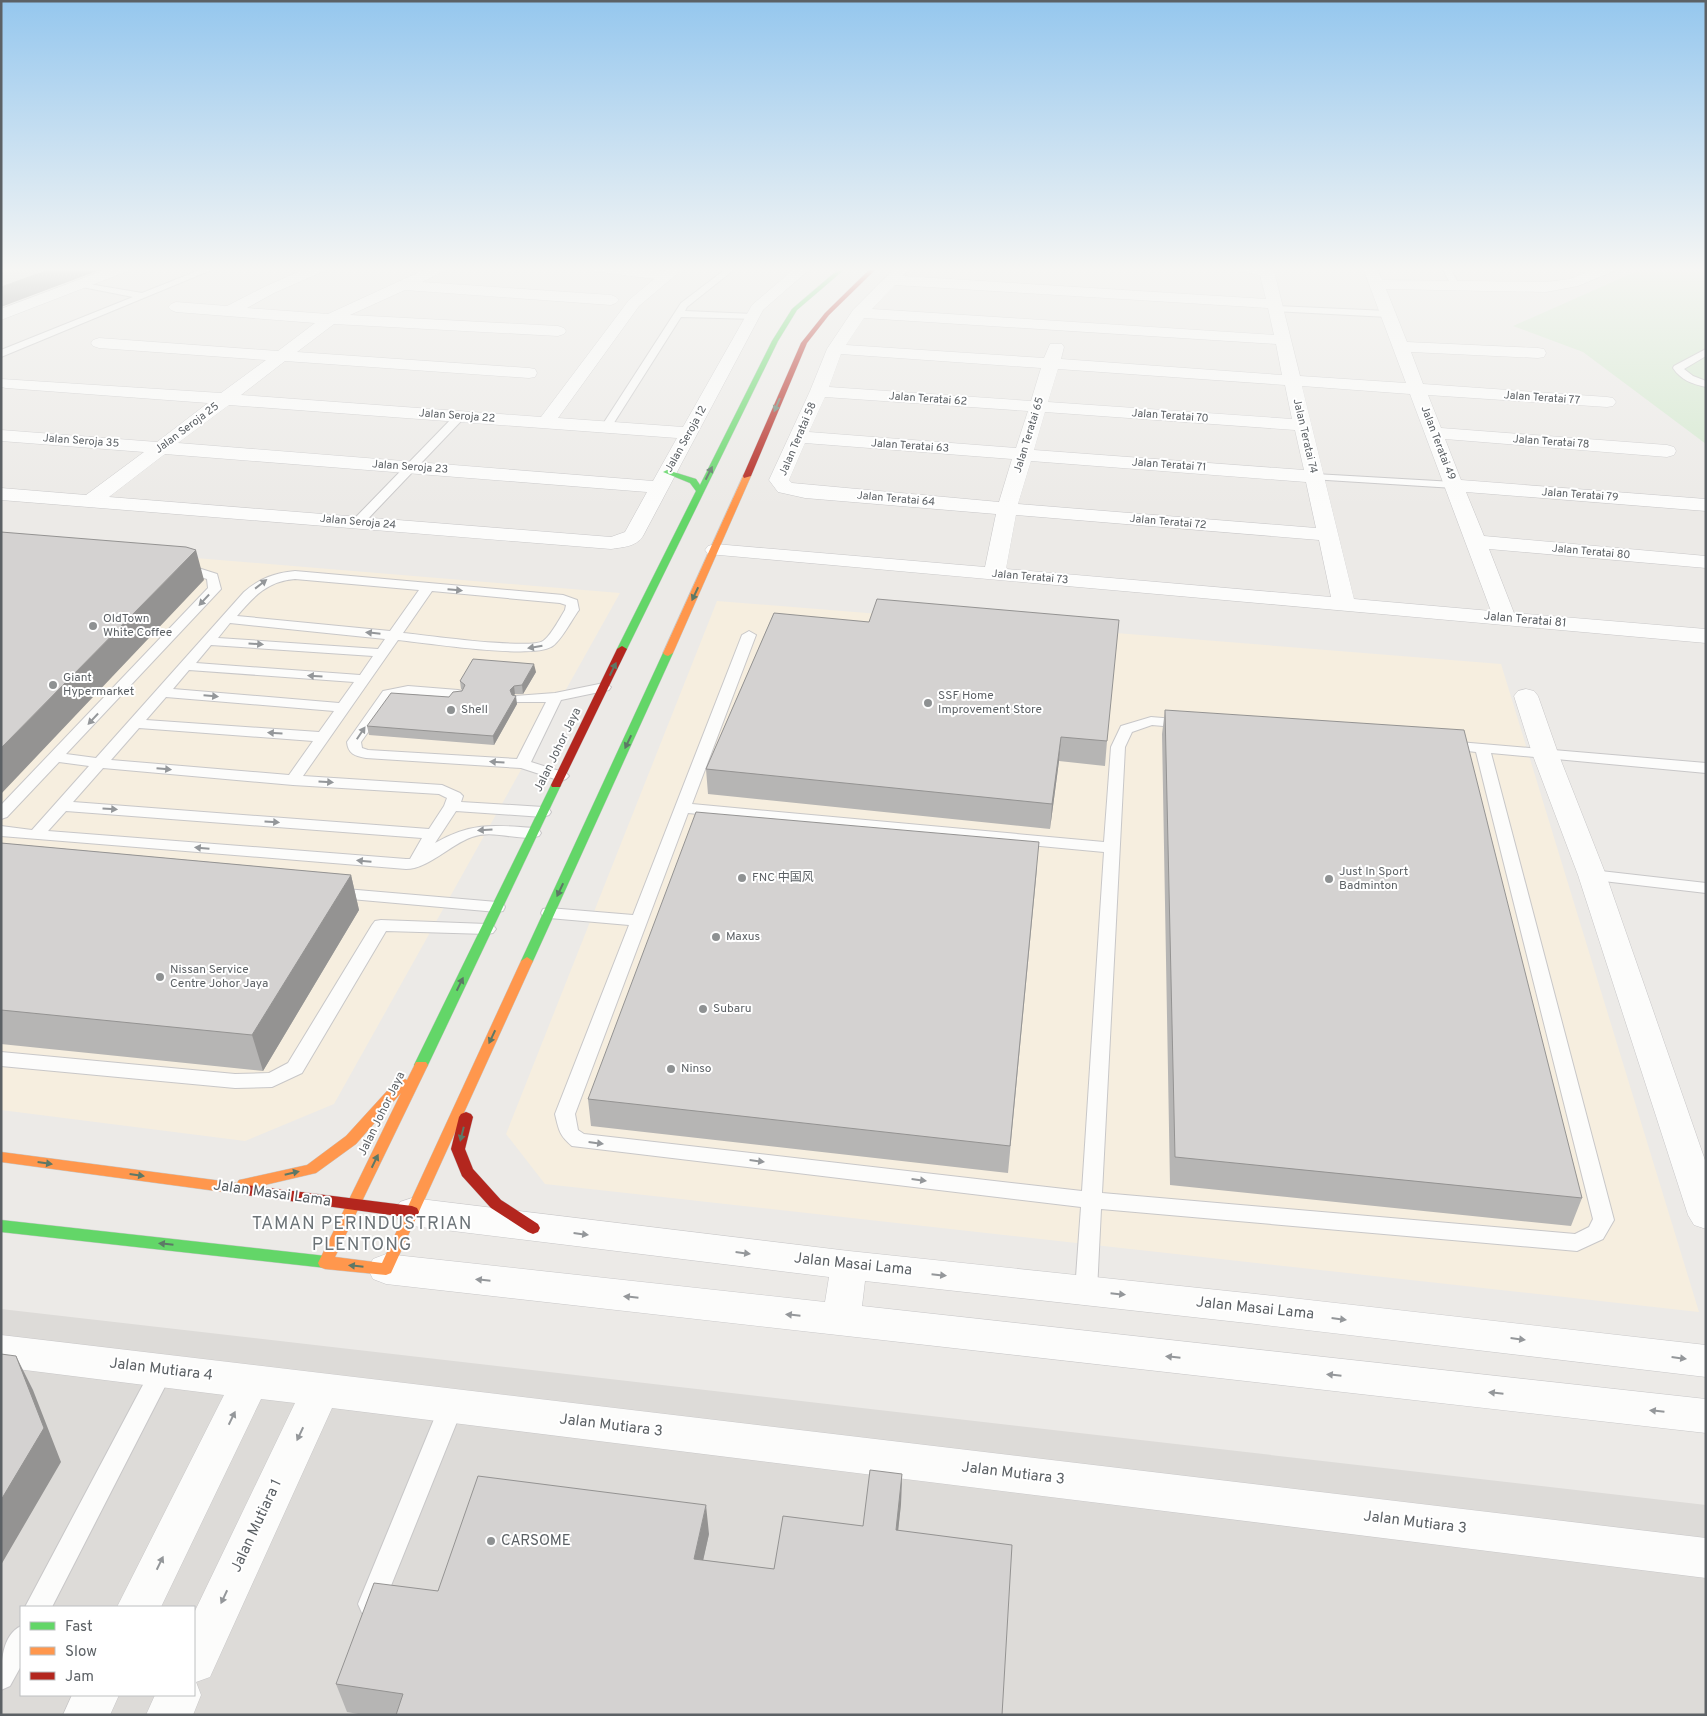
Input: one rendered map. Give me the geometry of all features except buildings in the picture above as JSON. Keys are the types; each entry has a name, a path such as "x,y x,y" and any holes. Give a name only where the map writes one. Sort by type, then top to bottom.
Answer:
{"main road":[{"name":"Jalan Johor Jaya","path":"325,1263 543,812 771,348"},
{"path":"1,1226 386,1269 716,550 802,348"},
{"path":"664,480 693,482 700,491"},
{"path":"228,1188 310,1169 352,1140 424,1060"},
{"path":"477,1069 458,1149 467,1172 496,1204 533,1228"},
{"name":"Jalan Masai Lama","path":"1,1157 412,1212"}],"street":[{"path":"177,348 529,373"},
{"name":"Jalan Seroja 25","path":"91,501 292,348"},
{"path":"546,422 601,348"},
{"name":"Jalan Seroja 12","path":"624,541 633,536 735,348"},
{"name":"Jalan Teratai 65","path":"994,574 1007,508 1056,348"},
{"name":"Jalan Teratai 74","path":"1285,348 1344,604"},
{"name":"Jalan Teratai 49","path":"1401,348 1505,618"},
{"path":"1426,348 1538,353"},
{"path":"1512,348 1515,352"},
{"name":"Jalan Teratai 77","path":"835,349 1607,402"},
{"name":"Jalan Teratai 58","path":"786,488 779,480 819,391 835,349"},
{"name":"Jalan Seroja 22","path":"6,383 689,433"},
{"name":"Jalan Teratai 62","path":"819,391 1037,406"},
{"name":"Jalan Teratai 70","path":"1037,406 1303,426"},
{"name":"Jalan Teratai 78","path":"1434,434 1667,451"},
{"name":"Jalan Seroja 35","path":"1,435 161,448"},
{"name":"Jalan Teratai 63","path":"797,437 1023,454"},
{"name":"Jalan Seroja 23","path":"161,448 410,467 664,480"},
{"name":"Jalan Teratai 71","path":"1023,454 1315,477"},
{"name":"Jalan Teratai 79","path":"1454,485 1706,505"},
{"name":"Jalan Teratai 64","path":"786,488 805,492 1007,508"},
{"name":"Jalan Seroja 24","path":"1,494 612,543 624,541"},
{"name":"Jalan Teratai 72","path":"1007,508 1328,535"},
{"name":"Jalan Teratai 80","path":"1476,542 1706,562"},
{"name":"Jalan Teratai 73","path":"716,550 1344,604"},
{"name":"Jalan Teratai 81","path":"1344,604 1706,636"},
{"path":"1526,696 1545,753 1592,876 1706,1215"},
{"name":"Jalan Masai Lama","path":"412,1212 850,1265 1706,1361"},
{"path":"841,1321 850,1265"},
{"path":"386,1269 1706,1416"},
{"name":"Jalan Mutiara 4","path":"1,1351 321,1390"},
{"path":"139,1606 250,1381"},
{"name":"Jalan Mutiara 3","path":"321,1390 1706,1558"},
{"name":"Jalan Mutiara 1","path":"195,1659 321,1390"},
{"path":"86,1715 96,1696"},
{"path":"169,1715 178,1696"}],"lane":[{"path":"1,354 15,348"},
{"path":"606,427 658,348"},
{"path":"1706,352 1678,368 1681,374 1687,378 1706,384"},
{"path":"358,522 460,416"},
{"path":"1315,477 1454,485"},
{"path":"1,814 214,589 213,576 195,571 166,569"},
{"path":"36,835 207,641 227,619 252,592 266,579 282,575 563,600 572,604 572,610 548,644 536,648 516,648 227,619"},
{"path":"293,780 428,587"},
{"path":"749,635 565,1114 569,1133 578,1141 1091,1200 1577,1243 1596,1233 1604,1220 1482,748"},
{"path":"207,641 383,652"},
{"path":"185,666 364,679"},
{"path":"520,699 555,697 604,687"},
{"path":"458,694 408,690 388,694 354,742 355,750 366,754 522,764 561,776"},
{"path":"162,692 344,708"},
{"path":"522,764 555,697"},
{"path":"1086,1291 1118,747 1126,729 1151,721 1200,725"},
{"path":"134,723 324,737"},
{"path":"1434,744 1706,768"},
{"path":"57,757 98,763 293,780 442,790 455,796 452,806 413,864"},
{"path":"61,806 433,834"},
{"path":"452,806 512,812 543,812"},
{"path":"683,808 1112,848"},
{"path":"1,831 413,864 459,837 476,831 493,830 533,833"},
{"path":"1592,876 1706,888"},
{"path":"321,892 396,900 497,907"},
{"path":"1,1058 235,1081 272,1080 295,1068 396,900"},
{"path":"549,913 639,921"},
{"path":"381,925 487,929"},
{"path":"39,1606 162,1370"},
{"path":"364,1622 452,1407"},
{"path":"1,1677 20,1641"}],"shaded area":[{"path":"1,542 620,593 334,1104 245,1141 1,1110"},
{"path":"717,601 1501,664 1699,1312 545,1184 506,1134"},
{"path":"1,1309 1706,1505 1706,1715 1,1715"}],"green space":[{"path":"1572,348 1706,348 1706,444 1583,352"}],"traffic: fast":[{"path":"622,649 771,348"},
{"path":"667,472 693,481 700,491"},
{"path":"527,961 668,653"},
{"path":"421,1065 556,785"},
{"path":"1,1226 326,1262"}],"traffic: slow":[{"path":"668,653 747,476"},
{"path":"326,1262 386,1269 527,961"},
{"path":"325,1263 421,1065"},
{"path":"244,1184 311,1169 351,1140 402,1083"},
{"path":"1,1157 246,1190"}],"traffic: jam":[{"path":"747,476 802,348"},
{"path":"556,785 622,649"},
{"path":"466,1117 458,1149 467,1172 496,1204 533,1228"},
{"path":"246,1190 412,1212"}],"place":[{"name":"OldTown White Coffee","path":"93,626"},
{"name":"Giant Hypermarket","path":"53,685"},
{"name":"SSF Home Improvement Store","path":"928,703"},
{"name":"Shell","path":"451,710"},
{"name":"FNC 中国风","path":"742,878"},
{"name":"Just In Sport Badminton","path":"1329,879"},
{"name":"Maxus","path":"716,937"},
{"name":"Nissan Service Centre Johor Jaya","path":"160,977"},
{"name":"Subaru","path":"703,1009"},
{"name":"Ninso","path":"671,1069"},
{"name":"CARSOME","path":"491,1541"}],"district":[{"name":"TAMAN PERINDUSTRIAN PLENTONG","path":"362,1234"}]}
